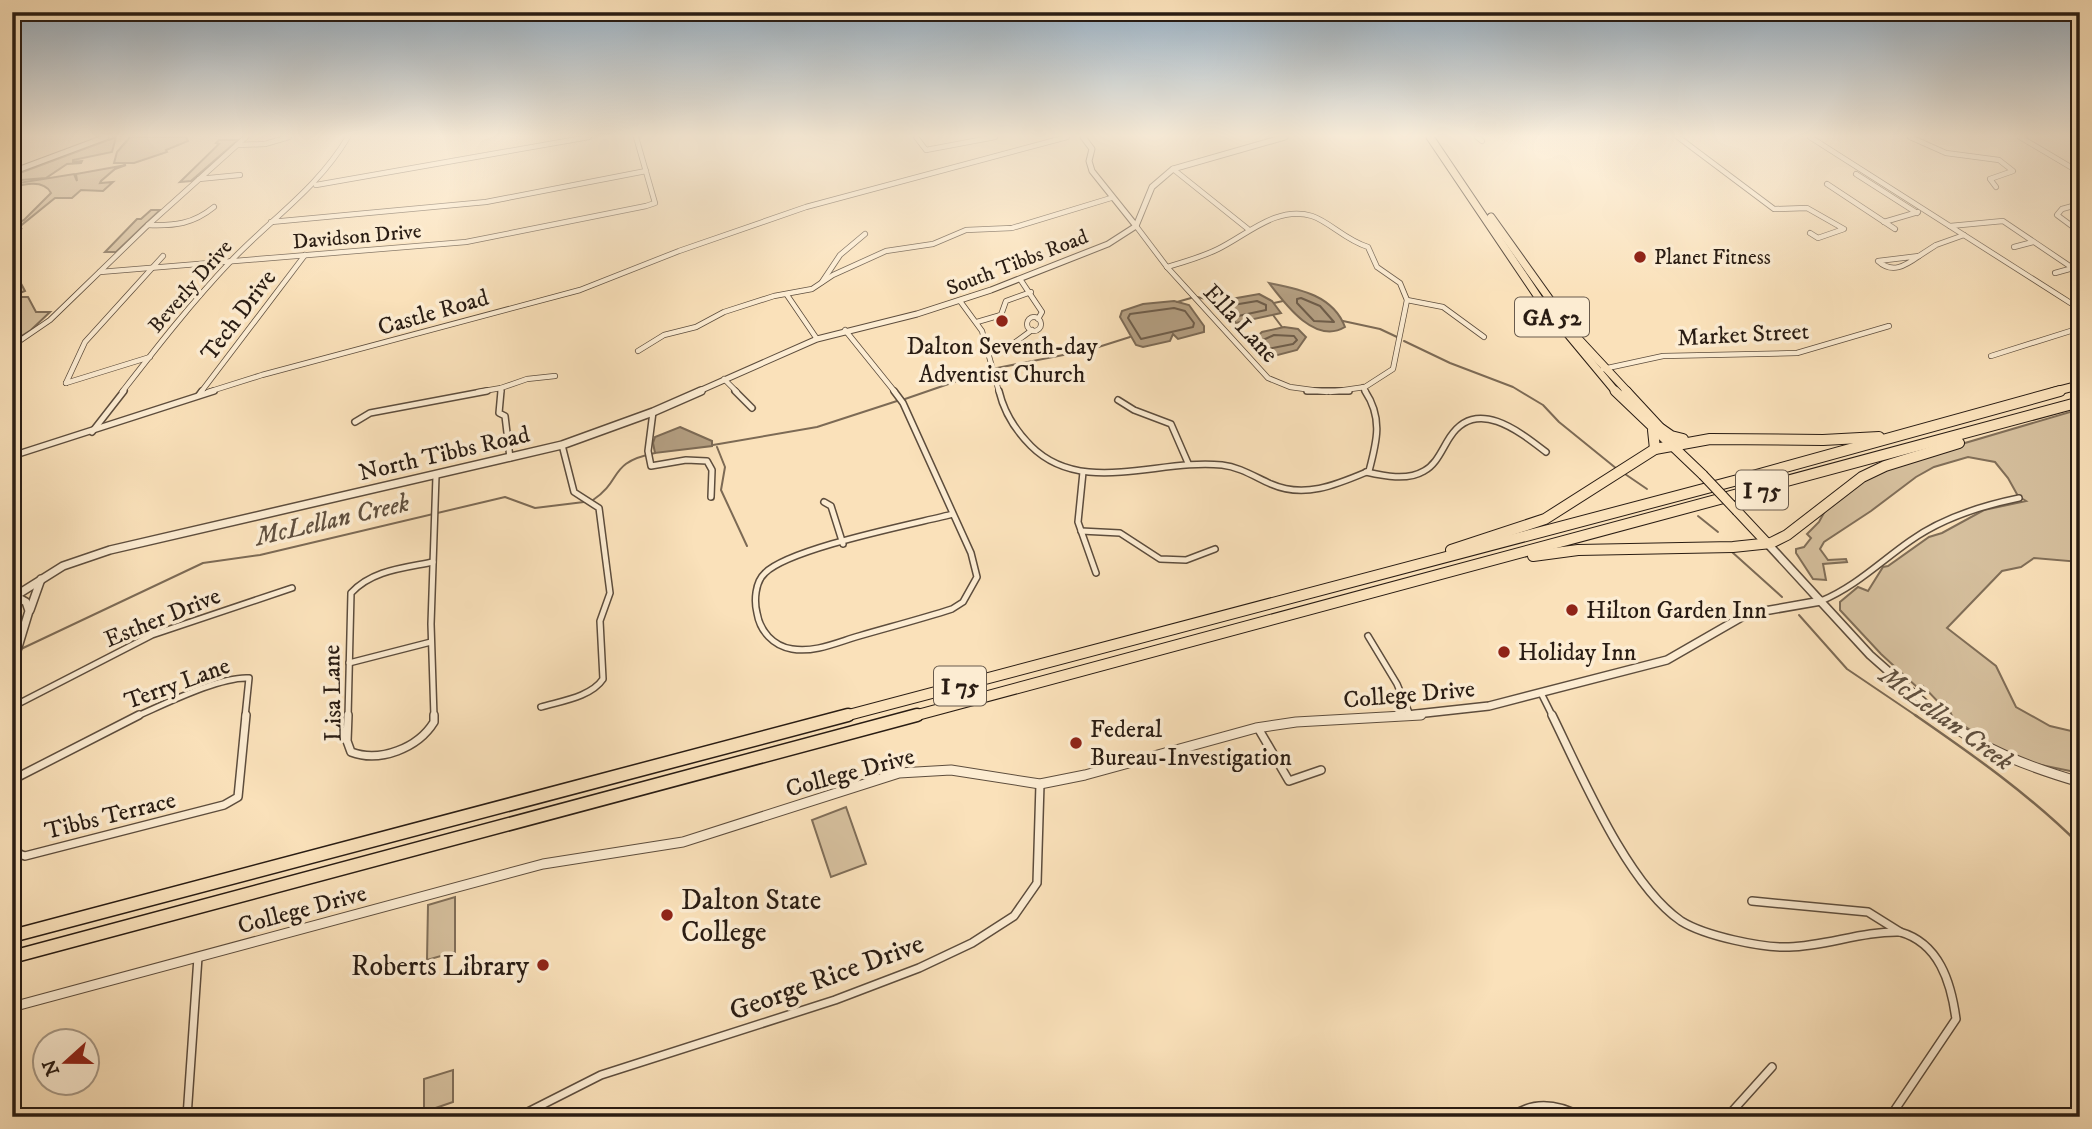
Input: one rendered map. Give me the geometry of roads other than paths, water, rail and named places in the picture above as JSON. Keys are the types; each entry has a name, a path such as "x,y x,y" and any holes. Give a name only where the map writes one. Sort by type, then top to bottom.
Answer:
{"highway":[{"name":"I 75","path":"12,936 1384,574 2080,385"},
{"name":"I 75","path":"12,957 2011,422 2080,401"},
{"path":"1512,556 1592,550 1733,547 1767,543 1787,535 1862,477 1885,466 1958,443 2011,422"},
{"path":"1655,449 1657,430 1690,440 1831,440 1907,434"},
{"path":"1384,574 1415,561 1545,519 1655,449 1690,440"}],"main road":[{"name":"GA 52","path":"1467,190 1534,286 1600,369 1767,543"},
{"name":"GA 52","path":"1471,190 1534,286"}],"street":[{"path":"12,346 50,320 186,190"},
{"name":"Beverly Drive","path":"91,432 230,262 269,222 309,190"},
{"path":"269,222 486,202 550,190"},
{"name":"Davidson Drive","path":"100,272 466,242 655,203 651,190"},
{"name":"Castle Road","path":"12,456 262,375 580,290 752,225 870,190"},
{"path":"1105,190 1136,226"},
{"path":"1136,226 1147,190"},
{"path":"1199,190 1248,229"},
{"path":"1748,190 1774,209 1811,209 1844,229 1818,238 1810,233"},
{"path":"1836,190 1895,229"},
{"path":"1881,190 1917,213"},
{"path":"1893,190 2080,309"},
{"path":"638,351 664,335 696,327 724,312 774,296 812,289 894,249 933,244 966,230 1012,228 1111,198"},
{"path":"2080,204 2062,209 2057,215 2080,232"},
{"path":"148,225 187,225 198,221 214,207"},
{"path":"1884,222 1925,210"},
{"name":"Ella Lane","path":"1136,226 1167,267 1250,356 1260,371 1280,384 1331,392 1363,387 1392,369 1407,300 1400,283 1377,267 1368,247 1347,239 1318,219 1291,214 1260,223 1217,250 1167,267"},
{"path":"1950,226 1999,219 2080,273"},
{"name":"South Tibbs Road","path":"845,330 960,301 1108,244 1128,234 1136,226"},
{"path":"822,282 853,242 866,234"},
{"path":"1921,256 1878,261 1887,269 1895,269 1921,256 1930,248 1964,235"},
{"path":"2014,247 2033,242"},
{"name":"Tech Drive","path":"198,396 305,255"},
{"path":"66,383 85,342 149,268 163,256"},
{"path":"2055,273 2073,268"},
{"path":"1020,279 1042,312 1038,319 1026,323 1032,330"},
{"path":"977,322 1000,315 1006,301 1031,292"},
{"path":"788,295 817,338"},
{"path":"1407,300 1443,307 1484,337"},
{"path":"960,301 984,334 1003,407 1015,429 1037,452 1057,464 1083,472 1108,472 1188,463 1227,465 1266,483 1297,491 1333,486 1366,472 1387,476 1417,475 1429,468 1455,429 1483,417 1492,418 1522,434 1546,452"},
{"path":"988,351 1013,344 1032,330 1042,327 1043,323 1038,319"},
{"name":"Market Street","path":"1600,369 1663,356 1797,353 1889,326"},
{"path":"1991,356 2080,327"},
{"path":"845,330 883,374 902,403 971,553 977,577 963,602 952,609 813,649 786,648 761,630 756,593 765,572 789,558 953,514"},
{"name":"North Tibbs Road","path":"14,597 41,578 73,562 110,550 562,445 653,412 817,338 845,330"},
{"path":"66,383 150,357"},
{"path":"355,422 370,413 462,393 501,388 527,379 555,376"},
{"path":"724,379 752,408"},
{"path":"1363,387 1374,402 1380,437 1366,472"},
{"path":"501,388 497,406 499,413 505,416 510,458"},
{"path":"1118,400 1134,410 1171,424 1188,463"},
{"path":"653,412 648,451 650,466 686,460 706,461 712,470 711,497"},
{"path":"541,707 589,692 598,687 603,679 600,621 610,593 599,508 574,492 562,445"},
{"path":"1083,472 1078,502 1080,531 1097,573"},
{"name":"Lisa Lane","path":"433,562 371,578 357,585 351,593 347,741 351,752 367,757 403,748 427,736 434,722 431,642 436,476"},
{"path":"1821,601 1838,594 1928,530 1973,508 2019,498"},
{"path":"824,502 831,506 843,544"},
{"path":"1080,531 1120,533 1160,559 1186,560 1215,549"},
{"path":"1767,543 1911,694 1948,725 1982,747 2018,764 2080,782"},
{"path":"13,664 41,578"},
{"name":"Esther Drive","path":"12,707 152,635 292,588"},
{"name":"North Tibbs Road","path":"14,597 26,602 29,611"},
{"name":"College Drive","path":"12,1007 554,861 682,842 900,773 951,770 1040,784 1085,775 1258,728 1296,722 1410,715 1489,706 1667,660 1747,614 1821,601"},
{"path":"1368,636 1387,671 1403,693 1410,715"},
{"path":"349,663 431,642"},
{"name":"Terry Lane","path":"12,781 148,710 241,677 249,678 249,685 238,797"},
{"path":"1541,693 1597,805 1646,885 1664,907 1681,921 1702,930 1786,947 1899,932"},
{"path":"1258,728 1289,781 1321,770"},
{"name":"Tibbs Terrace","path":"12,781 16,849 19,854 25,856 225,805 238,797"},
{"name":"George Rice Drive","path":"518,1117 621,1067 835,1000 919,968 972,943 1014,916 1037,883 1040,784"},
{"path":"1752,901 1868,912 1899,932 1922,941 1940,960 1954,1003 1956,1019 1890,1117"},
{"path":"187,1117 198,957"},
{"path":"1727,1117 1772,1067"},
{"path":"1511,1117 1542,1103 1571,1110 1582,1117"}],"water":[{"path":"1269,283 1314,295 1332,307 1345,327 1323,331 1312,327 1292,311"},
{"path":"1259,294 1272,301 1281,313 1236,323 1217,306 1220,301"},
{"path":"1174,301 1189,305 1204,326 1204,332 1178,339 1173,334 1170,341 1143,347 1136,345 1120,317 1122,311 1143,304"},
{"path":"1284,327 1298,329 1306,337 1297,350 1270,357 1249,344 1262,332"},
{"path":"680,427 712,441 712,446 655,453 655,437"}],"waterway":[{"name":"McLellan Creek","path":"1197,297 1219,302"},
{"name":"McLellan Creek","path":"1177,302 1191,298"},
{"name":"McLellan Creek","path":"1274,303 1283,301"},
{"path":"1273,315 1282,327"},
{"name":"McLellan Creek","path":"1343,321 1380,329 1397,337"},
{"name":"McLellan Creek","path":"997,368 1089,350 1130,337"},
{"name":"McLellan Creek","path":"1404,341 1450,363 1513,387 1543,405 1559,422 1617,469"},
{"name":"McLellan Creek","path":"905,399 989,370"},
{"name":"McLellan Creek","path":"713,445 817,427 897,401"},
{"path":"717,447 725,467 721,490 747,546"},
{"name":"McLellan Creek","path":"593,500 603,492 622,467 640,457 655,453"},
{"name":"McLellan Creek","path":"1625,474 1647,489"},
{"name":"McLellan Creek","path":"21,649 203,563 260,555 505,497 535,508 584,502"},
{"name":"McLellan Creek","path":"1698,516 1718,532"},
{"name":"McLellan Creek","path":"1732,552 1782,597"},
{"name":"McLellan Creek","path":"1799,615 1847,669 1918,717"},
{"name":"McLellan Creek","path":"1915,715 2021,792 2080,845"}],"place":[{"name":"Planet Fitness","path":"1640,257"},
{"name":"Dalton Seventh-day Adventist Church","path":"1002,321"},
{"name":"Hilton Garden Inn","path":"1572,610"},
{"name":"Holiday Inn","path":"1504,652"},
{"name":"Federal Bureau-Investigation","path":"1076,743"},
{"name":"Dalton State College","path":"667,915"},
{"name":"Roberts Library","path":"543,965"}]}
